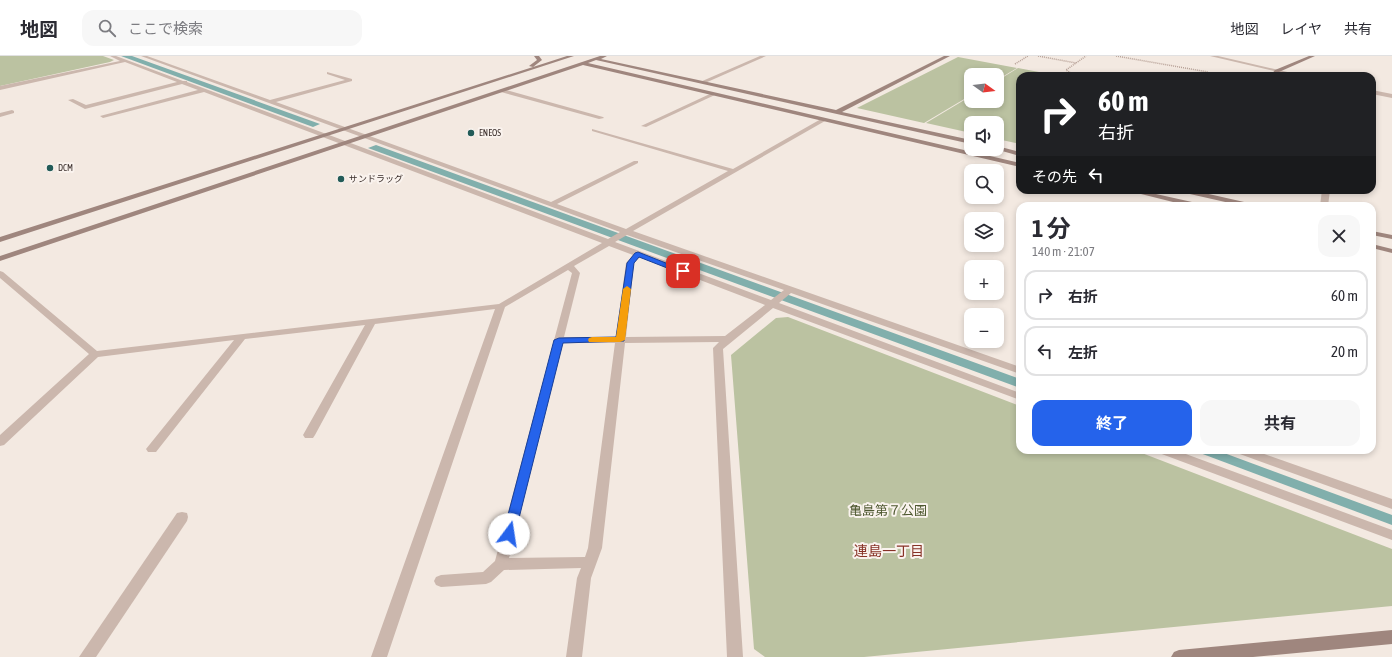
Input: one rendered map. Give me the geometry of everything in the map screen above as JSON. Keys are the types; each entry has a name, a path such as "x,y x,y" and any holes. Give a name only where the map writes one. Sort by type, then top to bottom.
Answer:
{"street":[{"path":"112,56 138,58 271,102 552,204 624,233 1016,370"},
{"path":"507,78 540,60 536,56"},
{"path":"550,56 1016,164"},
{"path":"0,240 322,135 507,78 572,56"},
{"path":"584,56 964,140"},
{"path":"0,259 605,56"},
{"path":"703,82 764,56"},
{"path":"0,442 95,354 501,306 624,233 837,112 948,56"},
{"path":"1212,56 1272,72"},
{"path":"1278,72 1313,56"},
{"path":"0,88 138,58 185,82 344,144 611,242 638,254 775,302 1016,394"},
{"path":"619,58 647,70"},
{"path":"528,82 580,70 595,70 633,75"},
{"path":"271,102 350,80 329,73"},
{"path":"71,100 85,107 185,82"},
{"path":"103,116 206,90"},
{"path":"503,90 601,118"},
{"path":"1376,93 1392,96"},
{"path":"644,126 714,94"},
{"path":"0,115 12,112"},
{"path":"594,130 734,171"},
{"path":"1004,150 1016,153"},
{"path":"552,204 636,162"},
{"path":"1143,194 1171,202"},
{"path":"1201,194 1236,202"},
{"path":"1376,234 1392,237"},
{"path":"1376,247 1392,251"},
{"path":"574,657 584,578 595,548 630,263 638,254"},
{"path":"441,581 486,578 501,564 576,273 569,266"},
{"path":"0,274 95,354"},
{"path":"735,657 718,348 788,291"},
{"path":"379,657 501,306"},
{"path":"309,435 371,322"},
{"path":"152,449 242,337"},
{"path":"559,340 727,340"},
{"path":"1174,454 1392,535"},
{"path":"1252,454 1392,504"},
{"path":"87,657 182,517"},
{"path":"501,564 589,562"},
{"path":"1179,657 1233,655 1392,637"}],"path":[{"path":"1015,64 1028,56"},
{"path":"1038,56 1076,63"},
{"path":"1069,72 1066,70 1086,56"},
{"path":"1116,56 1210,72"}],"green space":[{"path":"0,56 103,56 114,60 0,86"},
{"path":"958,57 1017,68 1004,76 1004,68 964,68 964,99 924,123 857,108"},
{"path":"1018,68 1039,72 1016,72 1016,143 1004,141 1004,116 964,116 964,131 926,123 964,100 964,108 1004,108 1004,77"},
{"name":"亀島第７公園","path":"788,317 1016,404 1016,454 1144,454 1392,549 1392,606 864,657 765,657 754,649 731,355 776,318"}],"water":[{"path":"121,56 132,56 320,124 313,127"},
{"path":"376,145 1016,378 1016,387 368,148"},
{"path":"1203,454 1227,454 1392,515 1392,525"}],"slow traffic":[{"path":"592,340 620,340 627,289"}],"place":[{"name":"ENEOS","path":"471,133"},
{"name":"DCM","path":"50,168"},
{"name":"サンドラッグ","path":"341,179"}],"district":[{"name":"連島一丁目","path":"889,551"}],"route":[{"path":"509,534 559,340 620,340 630,263 638,254 683,271"}]}
